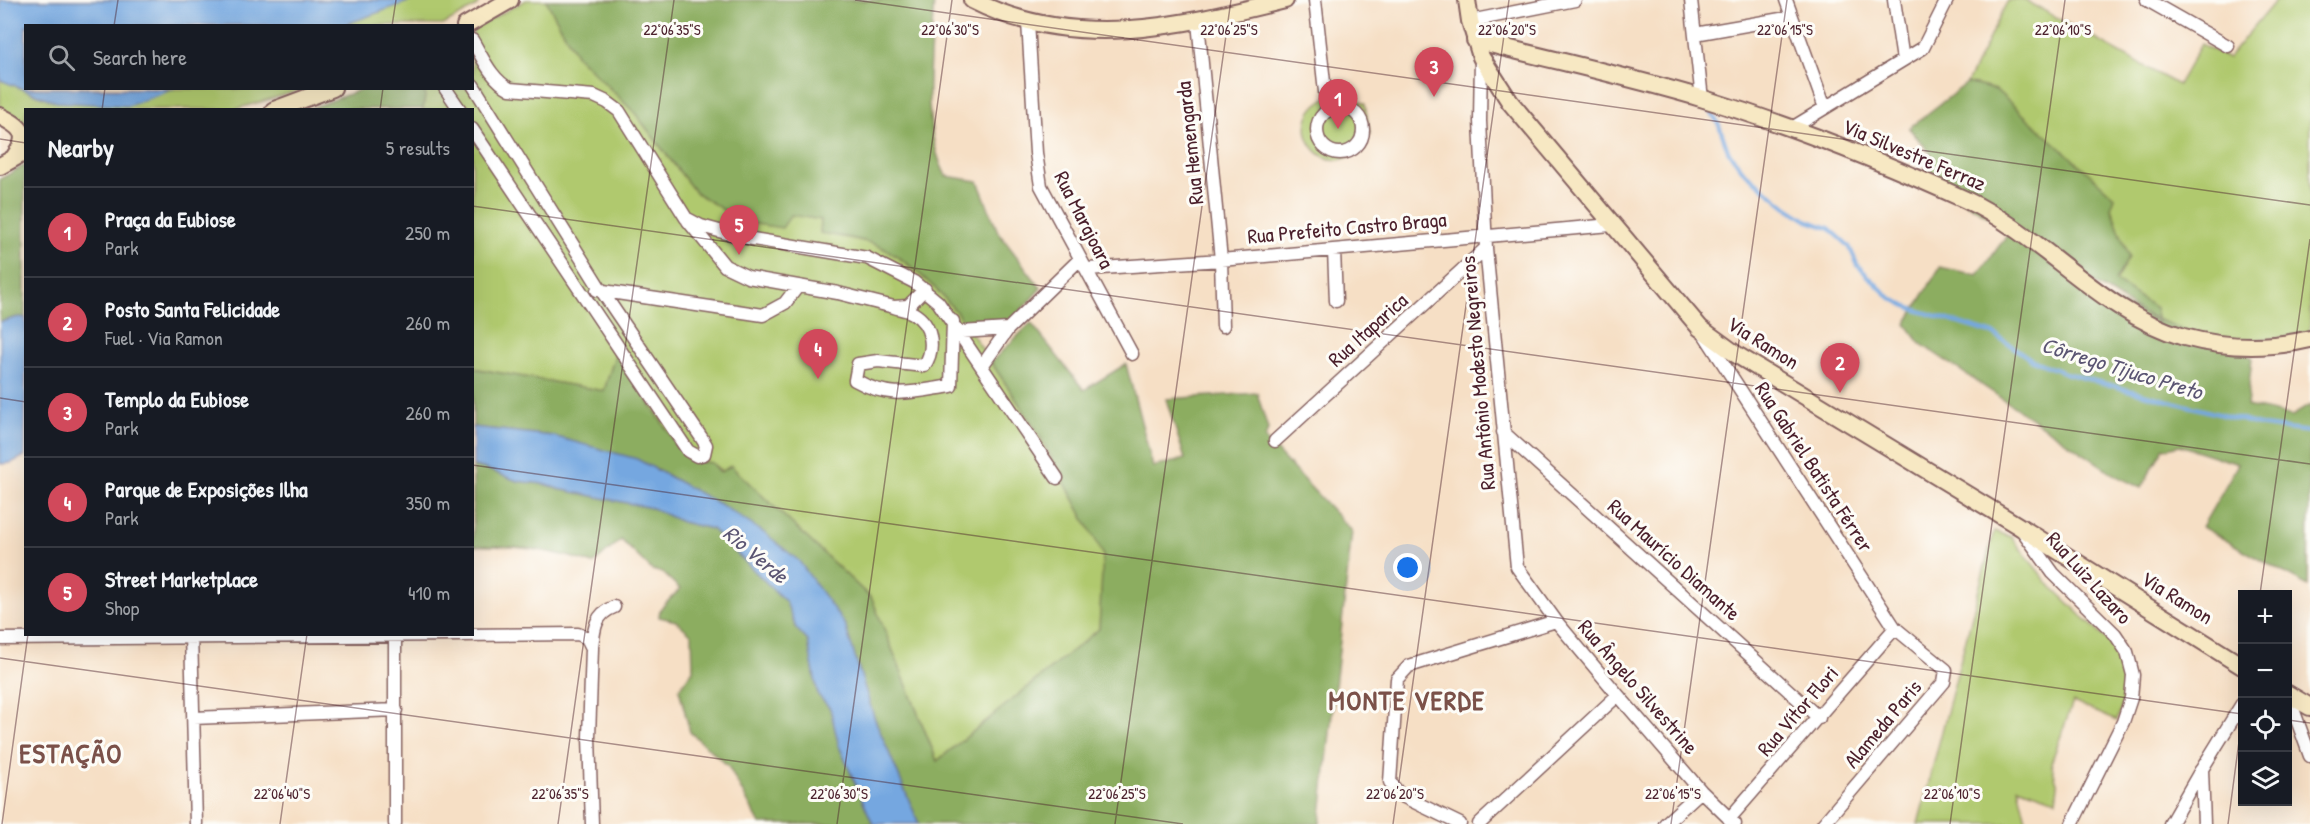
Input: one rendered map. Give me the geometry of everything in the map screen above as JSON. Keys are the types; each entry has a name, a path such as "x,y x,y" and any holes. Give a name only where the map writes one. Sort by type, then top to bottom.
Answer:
{"main road":[{"path":"468,24 510,0"},
{"path":"972,0 1028,22 1055,28 1109,31 1198,22 1285,0"},
{"name":"Via Ramon","path":"1467,0 1480,57 1510,102 1611,225 1700,328 1737,355 2017,525 2238,663"},
{"name":"Via Silvestre Ferraz","path":"1475,40 1702,99 1792,128 1966,200 2008,222 2105,297 2160,328 2185,337 2244,346 2273,345 2310,339"},
{"path":"279,108 328,90"},
{"path":"14,122 24,138"},
{"path":"0,166 20,154"},
{"path":"2292,696 2310,707"}],"street":[{"path":"1315,0 1327,110"},
{"path":"1470,21 1575,0"},
{"path":"1691,0 1702,99"},
{"path":"1786,0 1825,108"},
{"path":"1894,0 1903,60"},
{"path":"1792,128 1916,53 1928,41 1947,0"},
{"path":"2147,0 2163,4 2228,46"},
{"path":"1695,34 1792,17"},
{"name":"Rua Marajoara","path":"1028,22 1038,173 1050,205 1132,354"},
{"name":"Rua Hemengarda","path":"1198,22 1221,260 1223,326"},
{"path":"474,43 491,73 499,83 510,89 594,96 619,111 686,218 725,266 748,277 798,286 914,313 931,336 931,352 924,366 878,361 858,364 855,380 873,390 904,394 951,386 952,321"},
{"name":"Rua Antônio Modesto Negreiros","path":"1480,57 1480,121 1486,248 1515,559 1521,576"},
{"path":"474,87 601,290 706,445 701,456 691,455 688,451 474,132"},
{"path":"448,93 459,108"},
{"path":"686,218 718,232 867,258 884,264 926,289 961,332 1057,478"},
{"name":"Rua Prefeito Castro Braga","path":"1083,264 1221,260 1611,225"},
{"name":"Rua Itaparica","path":"1275,441 1486,248"},
{"path":"1334,250 1336,301"},
{"path":"982,366 1008,329 1083,264"},
{"path":"581,290 601,290 763,315 785,303 798,286"},
{"path":"894,308 908,306 926,289"},
{"name":"Rua Gabriel Batista Férrer","path":"1700,328 1895,628"},
{"path":"961,332 1008,329"},
{"name":"Rua Maurício Diamante","path":"1503,432 1819,718"},
{"name":"Rua Luiz Lazaro","path":"2017,525 2053,573 2115,634 2127,652 2133,675 2131,698 2123,722 2072,824"},
{"name":"Rua Ângelo Silvestrine","path":"1521,576 1618,695 1701,791 1732,821"},
{"path":"592,824 589,737 594,624 605,610 614,607"},
{"path":"1460,824 1400,795 1390,782 1397,679 1409,666 1556,621"},
{"name":"Rua Vítor Flori","path":"1732,821 1895,628"},
{"name":"Alameda Paris","path":"1823,824 1944,682 1946,670 1943,666 1895,628"},
{"path":"474,635 578,634 587,638 592,648"},
{"path":"0,639 395,636 395,824"},
{"path":"191,637 196,824"},
{"path":"1479,824 1618,695"},
{"path":"2289,698 2310,756"},
{"path":"193,718 396,710"},
{"path":"2170,824 2238,710"},
{"path":"2202,769 2204,824"},
{"path":"1665,824 1701,791"}],"green space":[{"path":"0,0 480,0 477,6 445,24 24,24 24,90 302,90 239,108 24,108 24,123 0,111"},
{"path":"526,0 546,0 577,56 635,113 695,192 822,220 821,233 859,240 881,247 914,269 944,296 952,304 1036,429 1104,554 1099,629 937,761 872,599 712,463 689,460 616,353 604,391 474,368 474,108 423,108 426,90 474,90 474,28"},
{"path":"546,0 934,0 929,90 932,134 938,156 946,176 978,181 998,232 1041,288 1007,326 987,327 965,324 936,289 910,266 884,248 865,241 820,233 821,220 791,215 782,228 742,222 695,192 635,113 577,56"},
{"path":"2008,0 2025,0 2178,85 2201,44 2228,58 2276,0 2310,0 2310,332 2284,338 2218,340 2158,323 2155,308 2115,281 2129,257 2111,208 1996,90 1967,83"},
{"path":"1967,83 1996,90 2115,197 2111,208 2129,257 2115,281 2155,308 2158,323 1922,175 1931,154 1909,128"},
{"path":"359,90 426,90 423,108 312,108"},
{"path":"1342,92 1365,104 1370,134 1355,153 1339,160 1324,157 1313,147 1307,133 1308,117 1319,102"},
{"path":"24,166 24,318 0,322 0,179"},
{"path":"2010,231 2089,292 2252,357 2247,406 2292,416 2310,405 2308,586 2202,527 2238,464 2180,445 2163,449 2141,488 2117,476 1921,344 1906,324 1940,267 1978,275"},
{"path":"1031,323 1084,390 1126,364 1153,467 1185,459 1166,399 1257,393 1268,429 1265,439 1352,531 1320,824 919,824 874,717 845,625 766,534 657,469 553,436 474,427 474,368 604,391 616,352 689,460 712,463 720,472 731,466 872,599 937,761 1099,629 1103,554 1036,429 991,362"},
{"path":"474,466 515,480 546,484 558,489 652,508 682,522 712,529 786,602 796,628 808,641 818,695 830,708 839,746 873,824 760,824 728,766 690,732 679,689 693,670 692,635 676,621 659,617 660,609 680,589 663,573 652,570 621,540 593,564 533,549 474,546"},
{"path":"1994,531 2011,537 2047,582 2113,646 2124,663 2128,683 2117,721 2073,702 2051,763 2058,786 2056,800 2018,787 2027,824 1918,824"}],"water":[{"path":"0,0 413,0 347,24 24,24 24,89 0,80"},
{"path":"25,90 171,90 128,106 56,102"},
{"path":"24,318 24,456 11,463 0,464 0,322"},
{"name":"Rio Verde","path":"474,427 553,436 637,459 723,506 766,534 799,561 845,625 874,717 919,824 873,824 839,746 830,708 818,695 808,641 796,628 786,602 712,529 682,522 652,508 558,489 546,484 515,480 474,466"}],"waterway":[{"name":"Côrrego Tijuco Preto","path":"1708,107 1719,125 1728,151 1744,172 1788,208 1808,221 1829,228 1849,246 1858,266 1889,297 1910,308 1994,334 2032,360 2065,373 2263,426 2310,432"}],"place":[{"name":"Templo da Eubiose","path":"1434,97"},
{"name":"Praça da Eubiose","path":"1338,129"},
{"name":"Street Marketplace","path":"739,255"},
{"name":"Parque de Exposições Ilha","path":"818,379"},
{"name":"Posto Santa Felicidade","path":"1840,393"}],"district":[{"name":"MONTE VERDE","path":"1407,701"},
{"name":"ESTAÇÃO","path":"71,754"}]}
